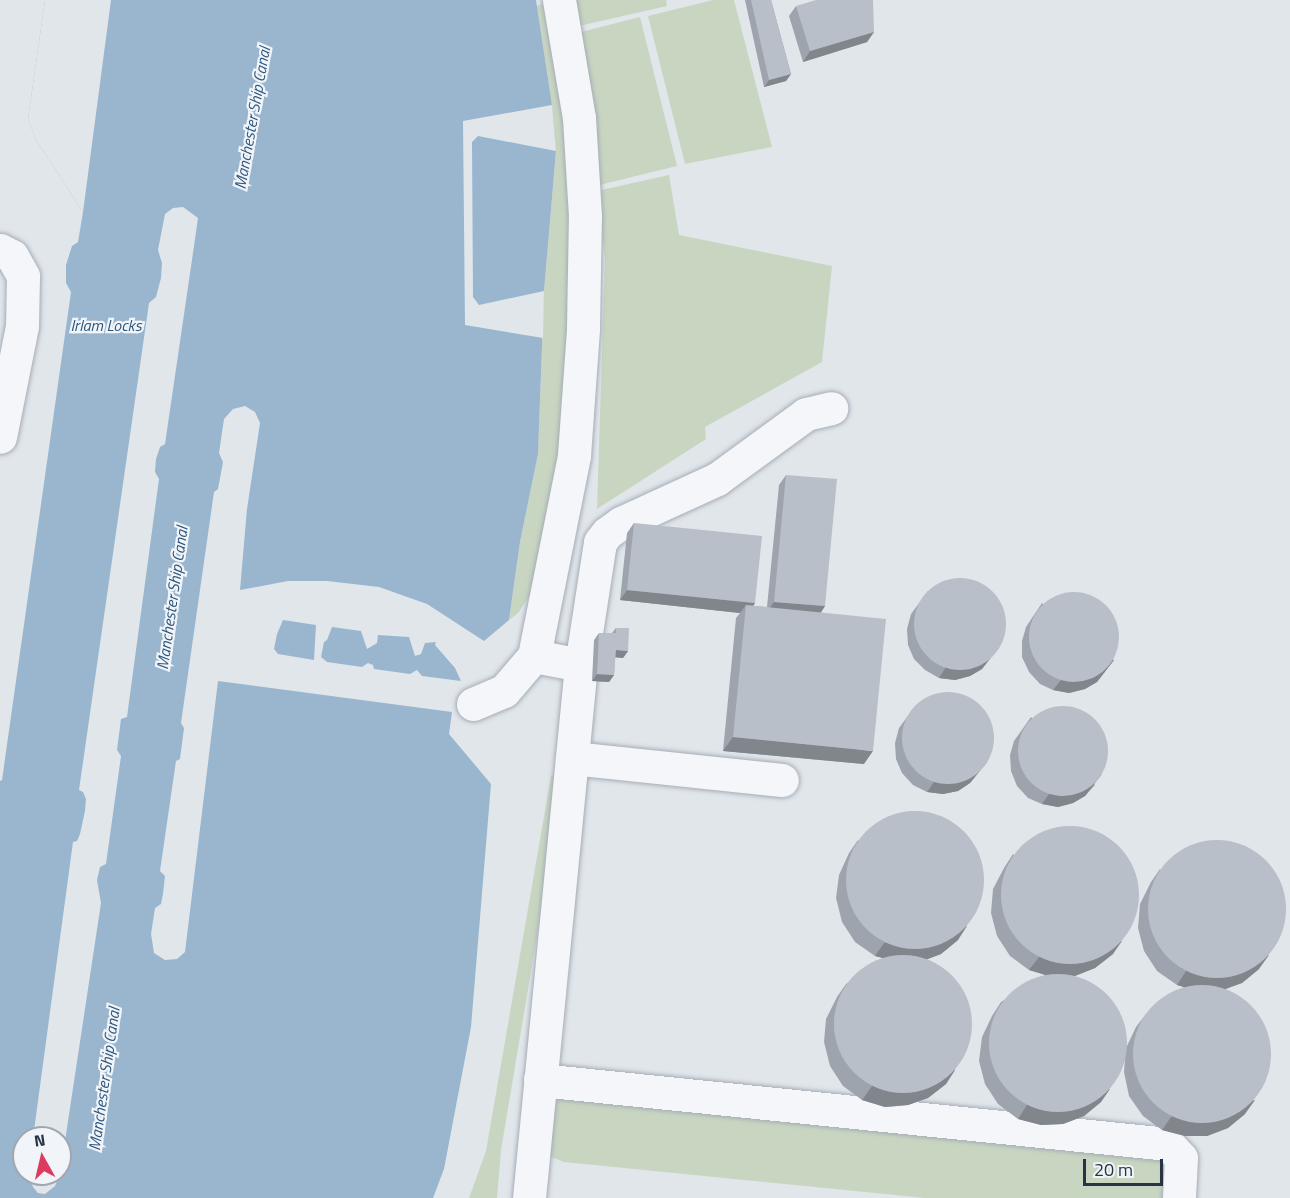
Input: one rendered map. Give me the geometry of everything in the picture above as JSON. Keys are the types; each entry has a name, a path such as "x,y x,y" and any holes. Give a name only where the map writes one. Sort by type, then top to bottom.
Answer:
{"lane":[{"path":"473,704 504,691 534,656 574,455 583,328 585,216 579,118 559,0"},
{"path":"0,250 12,256 23,276 22,326 0,437"},
{"path":"529,1198 581,665 600,543 607,534 621,524 717,479 807,414 831,408"},
{"path":"534,656 581,665"},
{"path":"572,758 782,780"},
{"path":"540,1080 1168,1144 1181,1158 1179,1198"}],"green space":[{"path":"574,0 666,0 667,6 579,26"},
{"path":"713,0 734,0 772,147 685,164 648,16"},
{"path":"549,1 570,160 565,448 531,594 518,613 509,620 520,542 538,454 544,291 556,151 552,105 537,6"},
{"path":"640,17 677,166 595,186 577,33"},
{"path":"669,175 679,235 832,266 822,362 705,427 706,439 597,509 605,259 597,191"},
{"path":"565,769 501,1150 497,1198 469,1198 486,1151 551,776"},
{"path":"551,1095 1163,1150 1173,1198 925,1198 564,1162 549,1156"}],"water":[{"path":"45,0 536,0 552,105 556,151 544,291 538,454 520,542 509,620 484,641 427,604 379,587 327,581 288,581 240,590 247,509 260,423 255,412 245,406 233,409 224,419 219,453 223,462 218,489 214,492 181,723 184,728 180,759 176,761 160,871 165,876 163,894 161,904 155,908 151,934 154,953 165,960 177,959 185,952 218,681 452,712 449,734 491,784 471,1027 444,1169 433,1198 0,1198 0,781 2,780 71,292 66,283 66,265 72,246 78,242 83,212 36,140 28,119","holes":["183,207 198,218 165,444 160,447 156,459 155,472 159,479 127,717 121,719 117,750 121,756 106,864 100,867 97,880 101,903 67,1126 72,1126 72,1186 55,1186 45,1194 38,1193 33,1186 12,1186 12,1126 35,1126 73,842 77,841 80,834 85,811 86,799 83,792 79,790 149,303 156,297 161,278 162,263 158,250 165,214 173,208"]},
{"path":"283,620 316,625 314,660 278,654 274,649"},
{"path":"332,627 361,631 367,649 377,643 378,635 409,637 415,656 421,654 425,643 436,642 435,645 455,668 461,681 422,676 417,670 410,674 374,669 373,665 368,663 362,667 327,662 321,657 324,642"}],"pier":[{"path":"45,0 111,0 83,212 36,140 28,119"},
{"path":"552,105 556,151 478,136 472,142 473,297 479,305 544,291 543,338 465,325 463,121"}],"building":[{"path":"751,0 771,0 791,74 769,80"},
{"path":"816,0 873,0 874,32 810,51 796,6"},
{"path":"786,475 837,479 825,606 774,602"},
{"path":"634,523 762,536 755,603 627,590"},
{"path":"960,578 977,582 992,592 1002,607 1006,624 1002,641 992,656 977,666 960,670 943,666 928,656 918,641 914,624 918,607 928,592 943,582"},
{"path":"1065,592 1083,592 1099,599 1112,612 1119,628 1119,646 1112,662 1099,675 1083,682 1065,682 1049,675 1036,662 1029,646 1029,628 1036,612 1049,599"},
{"path":"746,605 886,619 873,751 733,737"},
{"path":"616,628 629,628 628,651 616,650 614,675 597,674 599,633 616,633"},
{"path":"948,692 965,696 980,706 990,721 994,738 990,755 980,770 965,780 948,784 931,780 916,770 906,755 902,738 906,721 916,706 931,696"},
{"path":"1054,706 1072,706 1088,713 1101,726 1108,742 1108,760 1101,776 1088,789 1072,796 1054,796 1038,789 1025,776 1018,760 1018,742 1025,726 1038,713"},
{"path":"915,811 941,816 964,831 979,854 984,880 979,906 964,929 941,944 915,949 889,944 866,929 851,906 846,880 851,854 866,831 889,816"},
{"path":"1070,826 1096,831 1119,846 1134,869 1139,895 1134,921 1119,944 1096,959 1070,964 1044,959 1021,944 1006,921 1001,895 1006,869 1021,846 1044,831"},
{"path":"1217,840 1243,845 1266,860 1281,883 1286,909 1281,935 1266,958 1243,973 1217,978 1191,973 1168,958 1153,935 1148,909 1153,883 1168,860 1191,845"},
{"path":"903,955 929,960 952,975 967,998 972,1024 967,1050 952,1073 929,1088 903,1093 877,1088 854,1073 839,1050 834,1024 839,998 854,975 877,960"},
{"path":"1058,974 1084,979 1107,994 1122,1017 1127,1043 1122,1069 1107,1092 1084,1107 1058,1112 1032,1107 1009,1092 994,1069 989,1043 994,1017 1009,994 1032,979"},
{"path":"1202,985 1228,990 1251,1005 1266,1028 1271,1054 1266,1080 1251,1103 1228,1118 1202,1123 1176,1118 1153,1103 1138,1080 1133,1054 1138,1028 1153,1005 1176,990"}],"water label":[{"name":"Manchester Ship Canal","path":"252,118"},
{"name":"Irlam Locks","path":"106,325"},
{"name":"Manchester Ship Canal","path":"172,598"},
{"name":"Manchester Ship Canal","path":"104,1079"}]}
